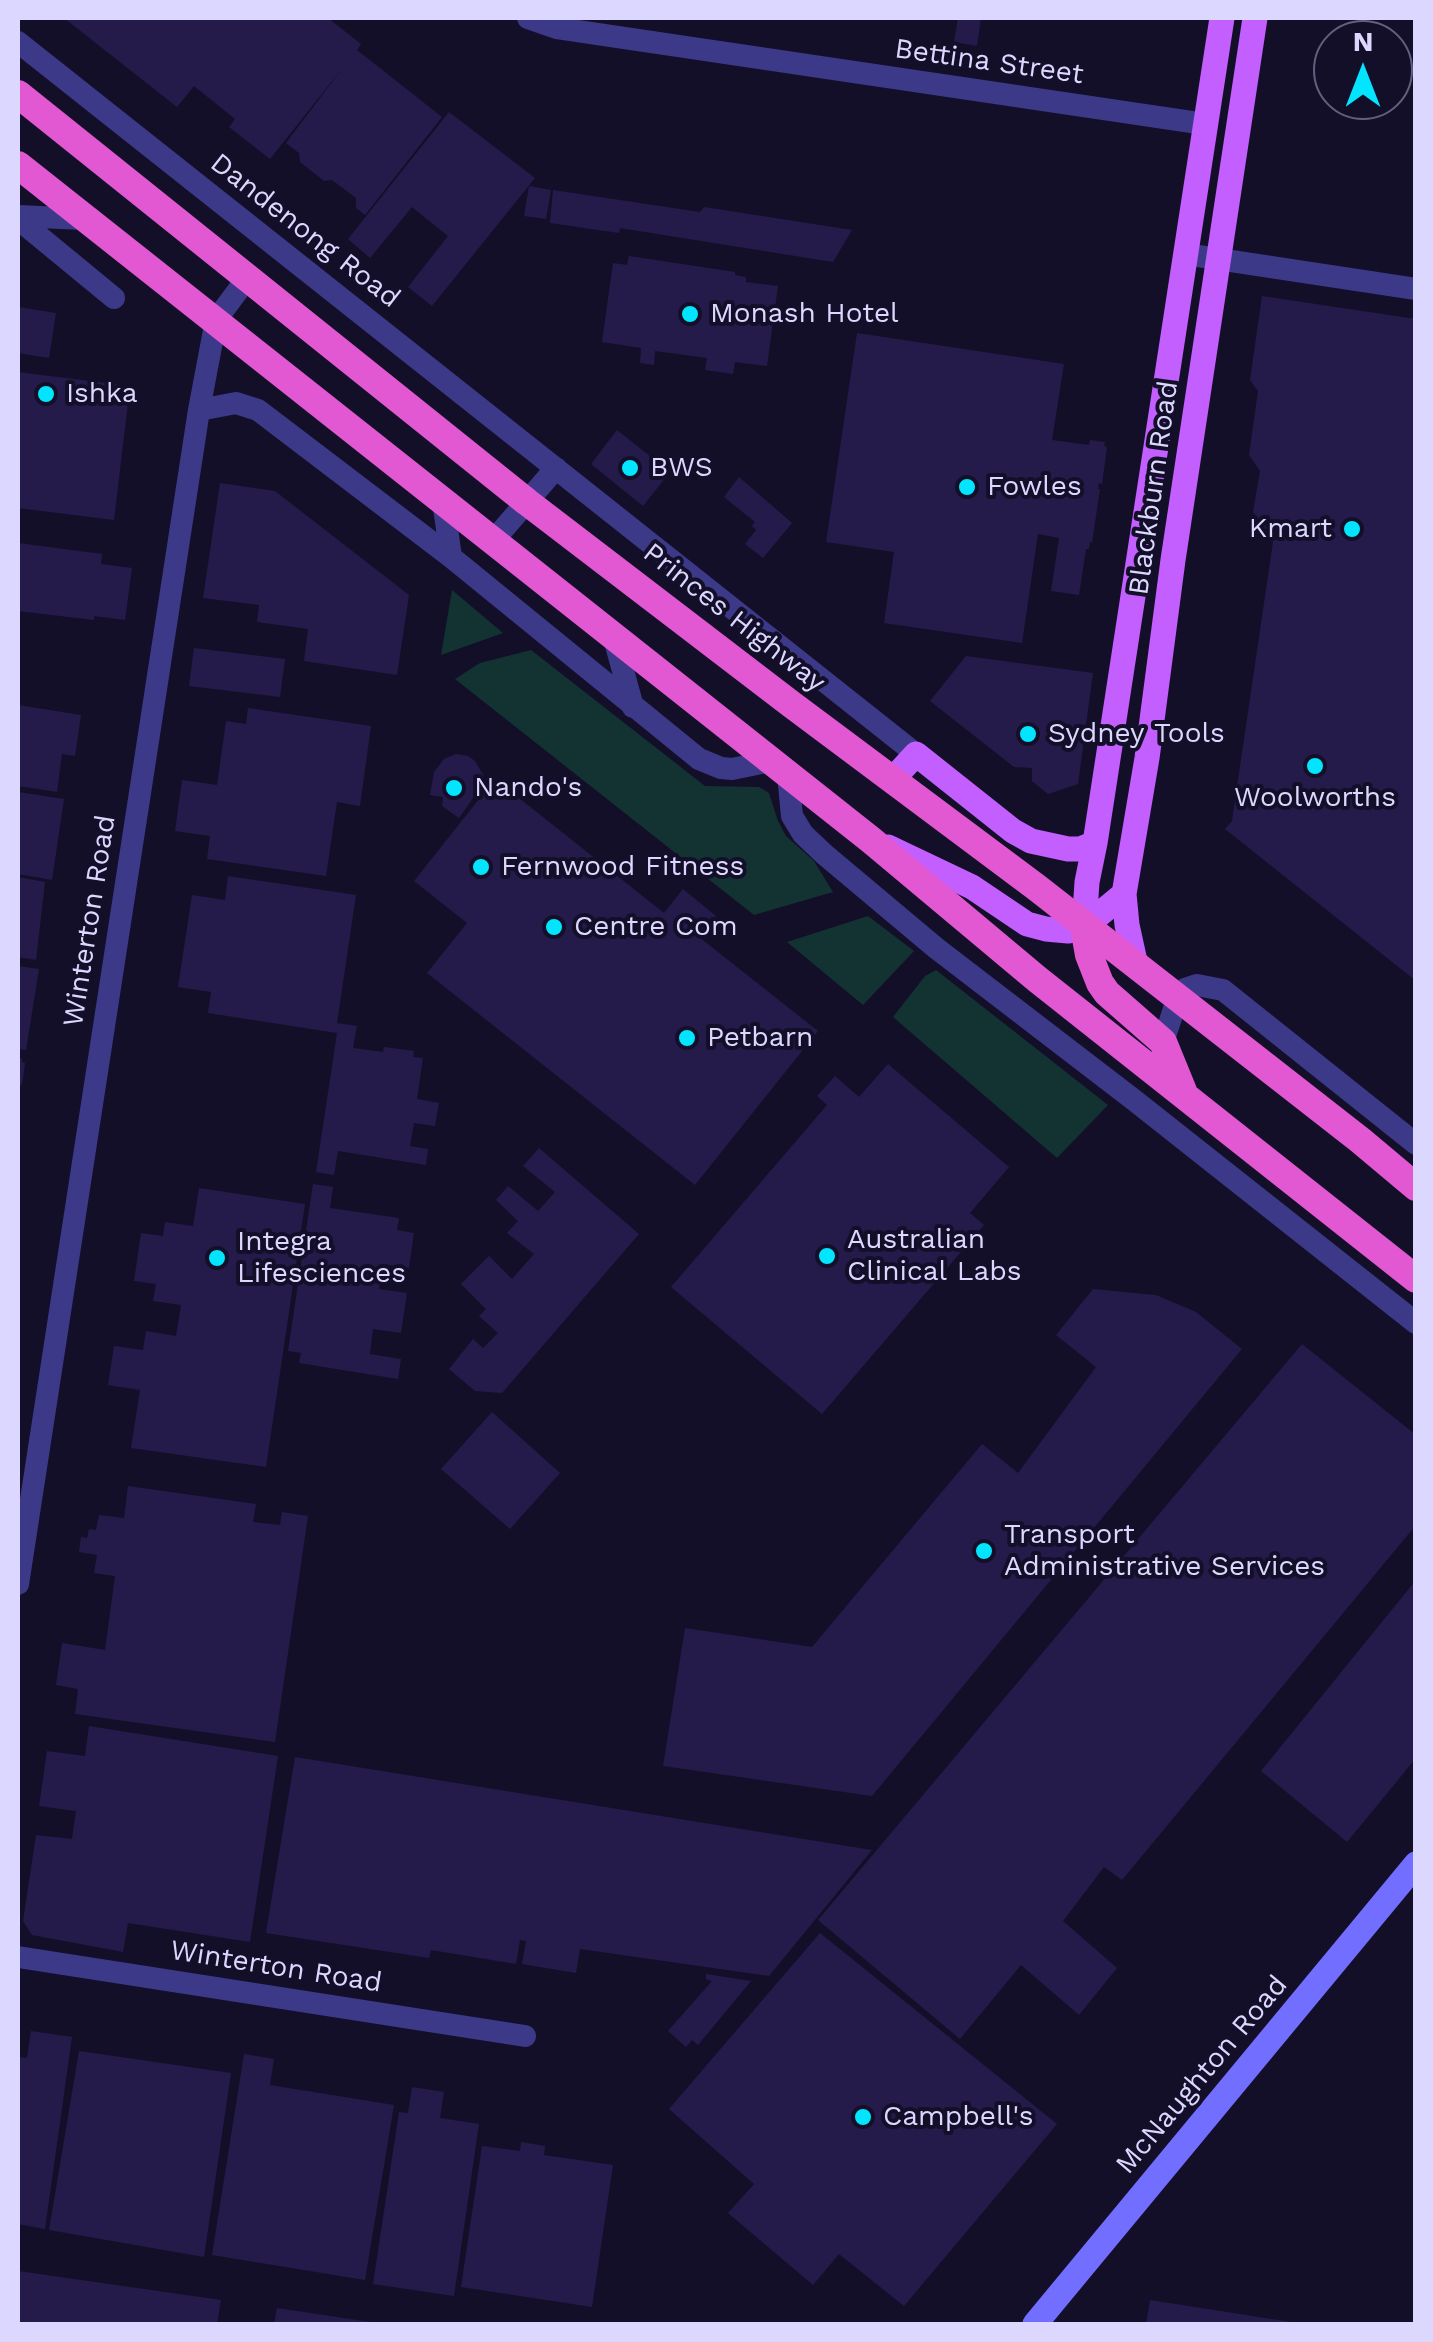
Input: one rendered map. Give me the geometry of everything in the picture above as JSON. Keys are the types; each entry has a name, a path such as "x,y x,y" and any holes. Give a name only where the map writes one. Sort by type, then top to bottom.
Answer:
{"highway":[{"name":"Princes Highway","path":"18,94 527,502 1036,887 1416,1188"},
{"path":"18,165 871,840 1020,965 1416,1278"},
{"path":"1084,927 1088,954 1100,983 1163,1042 1184,1093"}],"main road":[{"name":"Blackburn Road","path":"1084,927 1222,18"},
{"name":"Blackburn Road","path":"1136,966 1124,894 1255,18"},
{"path":"893,779 916,754 1031,841 1068,848 1096,843"},
{"path":"871,840 972,887 1026,924 1057,931 1084,927 1124,894"},
{"name":"McNaughton Road","path":"1034,2324 1416,1864"}],"street":[{"name":"Bettina Street","path":"528,18 557,28 1205,124"},
{"name":"Dandenong Road","path":"18,42 916,754"},
{"path":"18,218 84,219"},
{"path":"18,218 114,298"},
{"path":"1185,254 1416,289"},
{"name":"Winterton Road","path":"18,1584 29,1434 199,410 216,320 248,278"},
{"path":"199,410 236,403 258,410 452,557 709,764 732,769 779,768 792,816 803,834 824,854 936,948 1416,1323"},
{"path":"493,541 556,468"},
{"path":"443,502 452,557"},
{"path":"614,638 634,707"},
{"path":"1163,1042 1178,997 1186,989 1197,985 1222,990 1416,1144"},
{"path":"1360,1140 1369,1105"},
{"name":"Winterton Road","path":"18,1958 526,2036"}],"green space":[{"path":"452,590 503,633 441,655"},
{"path":"531,650 705,786 759,787 769,793 786,836 814,861 833,892 754,915 455,679 480,663"},
{"path":"868,916 914,951 863,1005 787,942"},
{"path":"936,970 1108,1105 1057,1158 893,1017 925,976"}],"building":[{"path":"64,18 328,18 361,44 357,50 442,117 365,215 356,208 356,198 332,180 324,181 300,162 299,153 286,143 344,66 270,159 229,127 235,119 194,86 177,107"},
{"path":"958,18 981,18 977,46 954,42"},
{"path":"449,112 535,178 432,306 408,287 448,236 412,207 370,258 348,239"},
{"path":"529,186 551,190 546,219 524,216"},
{"path":"553,190 700,212 704,207 852,230 833,262 620,228 619,233 550,223"},
{"name":"Monash Hotel","path":"629,256 735,272 746,277 746,282 778,286 767,366 735,362 733,374 705,370 707,358 655,351 654,365 640,363 641,348 602,342 613,263 627,265"},
{"path":"1262,296 1416,319 1416,981 1225,829 1232,821 1273,542 1253,512 1260,471 1249,455 1258,391 1250,380"},
{"path":"18,307 56,313 49,358 18,353"},
{"name":"Fowles","path":"857,333 1064,364 1052,440 1089,445 1090,440 1105,442 1102,484 1099,483 1092,543 1086,549 1079,595 1051,591 1059,538 1038,534 1022,643 884,623 894,552 826,542"},
{"path":"18,372 130,386 114,520 18,508"},
{"name":"BWS","path":"617,430 670,472 643,506 591,464"},
{"path":"739,477 792,523 763,558 745,544 756,530 752,526 755,522 724,497"},
{"path":"220,483 275,491 409,595 397,675 304,661 308,629 257,622 259,605 203,598"},
{"path":"18,543 102,554 101,564 132,568 125,620 18,611"},
{"path":"194,648 285,659 280,697 189,686"},
{"name":"Sydney Tools","path":"966,656 1093,673 1078,784 1048,794 1032,781 1032,768 1014,767 930,701"},
{"path":"18,705 81,715 75,756 62,754 57,792 18,786"},
{"path":"248,708 371,726 360,806 337,802 326,876 207,859 210,836 175,831 182,780 217,785 226,721 246,724"},
{"path":"456,754 475,761 484,776 483,784 459,818 442,806 443,797 430,795 434,772 444,759"},
{"path":"495,779 664,913 683,889 716,916 699,937 818,1031 695,1185 427,973 467,923 414,881"},
{"path":"18,792 64,799 52,880 18,874"},
{"path":"228,876 356,895 337,1023 357,1026 353,1048 414,1051 413,1057 423,1058 417,1099 439,1103 435,1126 414,1123 410,1146 428,1149 426,1165 338,1151 334,1175 316,1172 337,1033 208,1013 211,992 178,987 192,895 225,900"},
{"path":"18,877 45,882 36,960 18,957"},
{"path":"18,966 39,969 26,1050 18,1049"},
{"path":"18,1058 25,1063 22,1085 18,1084"},
{"name":"Australian Clinical Labs","path":"888,1064 1009,1167 970,1213 984,1225 822,1414 671,1287 827,1105 817,1096 835,1076 859,1097"},
{"path":"539,1148 639,1234 502,1393 475,1391 449,1369 473,1339 483,1348 498,1333 479,1316 486,1309 461,1284 489,1256 512,1279 534,1254 507,1233 518,1221 496,1200 508,1186 538,1211 555,1192 523,1166"},
{"path":"313,1184 333,1187 330,1208 399,1218 397,1230 414,1233 409,1268 383,1264 379,1289 407,1293 401,1333 373,1329 370,1354 401,1359 398,1379 299,1363 301,1353 288,1351"},
{"path":"199,1188 305,1204 266,1467 131,1448 140,1390 108,1385 114,1346 143,1350 146,1331 176,1336 181,1305 153,1301 156,1284 134,1281 141,1233 163,1236 165,1222 193,1226"},
{"name":"Transport Administrative Services","path":"1093,1289 1156,1295 1196,1312 1242,1349 872,1796 663,1766 685,1628 812,1647 982,1444 1018,1473 1096,1367 1056,1335"},
{"path":"1302,1344 1416,1435 1416,1525 1122,1880 1104,1867 1063,1921 1117,1968 1079,2015 1021,1965 960,2039 818,1920"},
{"path":"492,1412 560,1473 510,1529 441,1469"},
{"path":"128,1486 256,1504 253,1522 280,1525 282,1512 308,1516 275,1742 75,1714 78,1689 56,1685 62,1643 105,1650 115,1576 94,1573 97,1555 79,1552 81,1537 87,1538 89,1529 96,1530 99,1515 124,1518"},
{"path":"1416,1580 1416,1758 1347,1842 1261,1771"},
{"path":"89,1726 278,1756 250,1942 128,1923 123,1952 32,1935 23,1921 36,1835 72,1839 76,1811 39,1806 47,1751 85,1756"},
{"path":"295,1757 872,1850 769,1976 580,1949 576,1973 522,1964 526,1941 520,1940 516,1964 431,1950 429,1958 266,1933"},
{"name":"Campbell's","path":"820,1933 1057,2124 904,2306 839,2254 813,2285 728,2213 754,2184 669,2109"},
{"path":"706,1974 751,1981 698,2045 692,2040 686,2047 668,2031 712,1981 706,1979"},
{"path":"31,2031 72,2037 45,2229 18,2224 18,2057 27,2058"},
{"path":"79,2051 231,2073 204,2257 49,2230"},
{"path":"244,2054 274,2059 270,2085 394,2105 365,2280 212,2255"},
{"path":"412,2087 444,2092 440,2118 479,2124 454,2296 373,2284 399,2112 408,2113"},
{"path":"521,2142 545,2146 544,2155 613,2165 592,2307 461,2287 482,2146 520,2151"},
{"path":"18,2271 221,2300 217,2324 18,2324"},
{"path":"1150,2300 1291,2322 1291,2324 1146,2324"},
{"path":"277,2308 370,2322 370,2324 274,2324"}],"place":[{"name":"Monash Hotel","path":"690,314"},
{"name":"Ishka","path":"46,394"},
{"name":"BWS","path":"630,468"},
{"name":"Fowles","path":"967,487"},
{"name":"Kmart","path":"1352,529"},
{"name":"Sydney Tools","path":"1028,734"},
{"name":"Woolworths","path":"1315,766"},
{"name":"Nando's","path":"454,788"},
{"name":"Fernwood Fitness","path":"481,867"},
{"name":"Centre Com","path":"554,927"},
{"name":"Petbarn","path":"687,1038"},
{"name":"Australian Clinical Labs","path":"827,1256"},
{"name":"Integra Lifesciences","path":"217,1258"},
{"name":"Transport Administrative Services","path":"984,1551"},
{"name":"Campbell's","path":"863,2117"}]}
